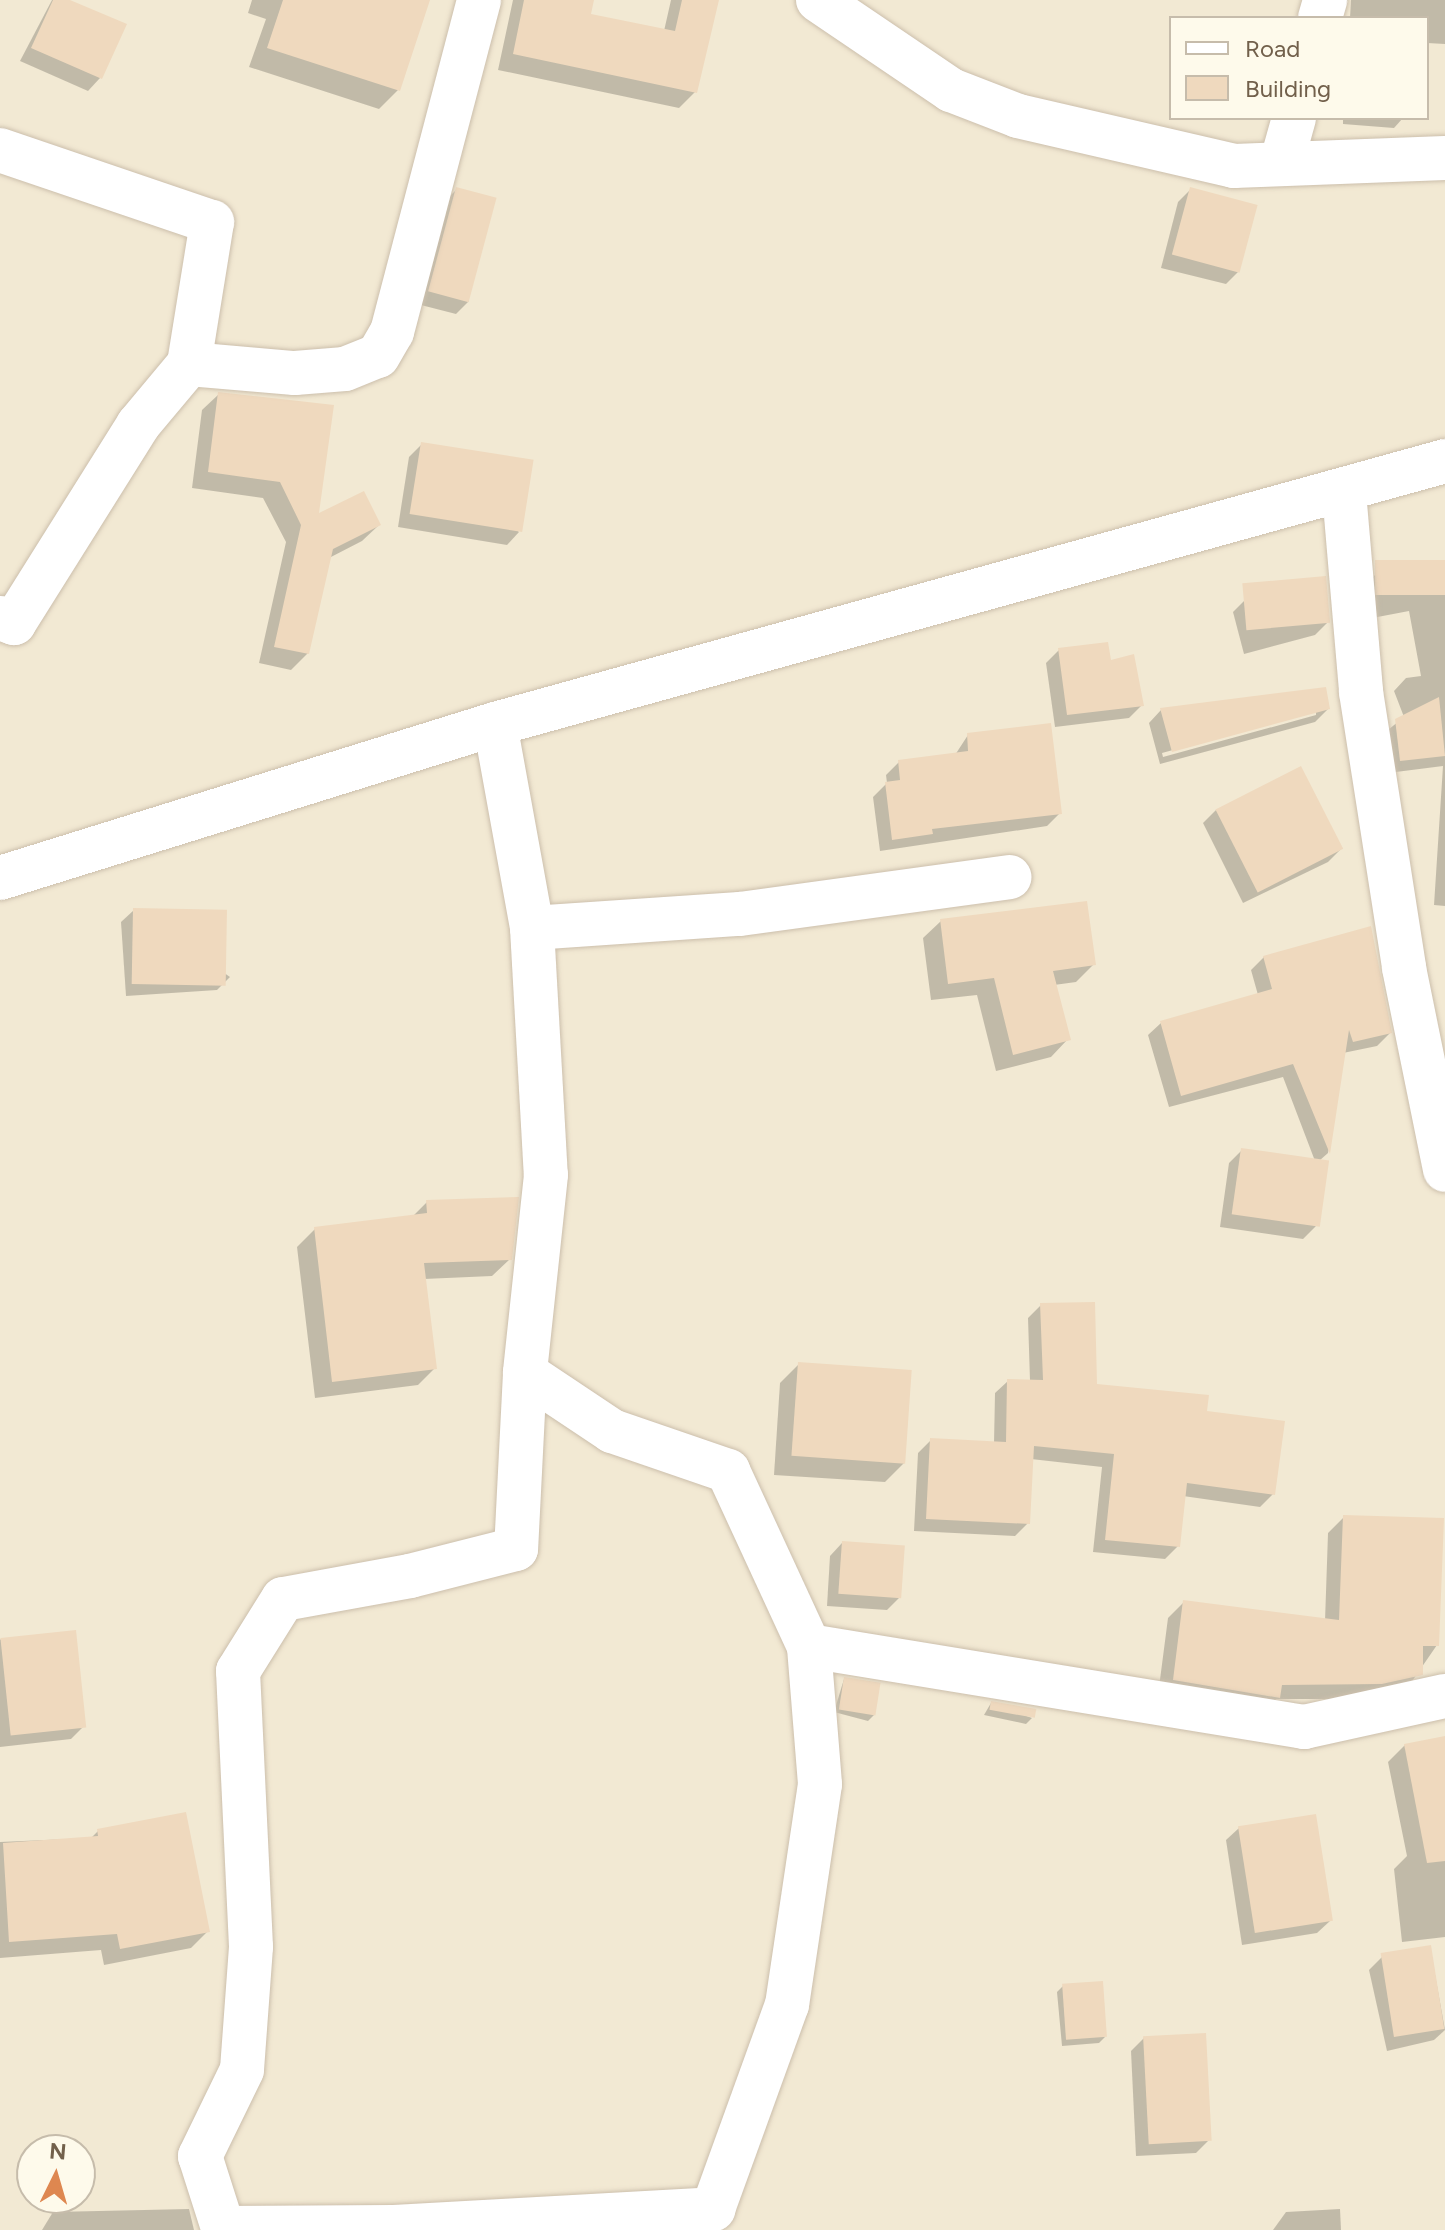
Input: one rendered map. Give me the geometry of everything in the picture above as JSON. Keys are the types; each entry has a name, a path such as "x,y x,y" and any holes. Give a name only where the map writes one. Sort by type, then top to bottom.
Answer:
{"street":[{"path":"189,364 295,373 345,369 378,356 392,332 479,0"},
{"path":"818,0 951,90 1018,116 1234,166 1282,161 1445,158"},
{"path":"1282,161 1293,120"},
{"path":"0,150 212,222 189,364 138,425 14,623 0,618"},
{"path":"0,878 495,724 1344,492 1445,461"},
{"path":"1344,492 1361,692 1404,968 1445,1170"},
{"path":"495,724 532,928 546,1175 525,1373 516,1549 410,1576 283,1599 238,1671 251,1947 242,2070 200,2156 223,2228 394,2227 713,2209 787,2005 820,1784 809,1646 728,1471 612,1431 525,1373"},
{"path":"532,928 740,914 1009,877"},
{"path":"809,1646 1304,1727 1445,1696"}],"shaded area":[{"path":"0,0 1445,0 1445,2230 0,2230"}],"building":[{"path":"53,0 70,0 127,24 102,79 31,48"},
{"path":"283,0 430,0 400,91 267,48"},
{"path":"524,0 594,0 591,14 675,31 682,0 719,0 697,93 513,54"},
{"path":"456,187 497,198 469,302 428,291"},
{"path":"1190,187 1258,205 1239,273 1172,255"},
{"path":"218,392 334,405 319,513 364,491 381,525 333,549 309,654 274,647 301,525 280,482 208,472"},
{"path":"421,442 534,460 522,532 410,514"},
{"path":"1375,560 1445,560 1445,595 1375,595"},
{"path":"1326,576 1330,623 1246,630 1242,583"},
{"path":"1108,642 1111,660 1134,654 1144,706 1067,715 1058,648"},
{"path":"1326,687 1330,709 1172,752 1160,708"},
{"path":"1439,697 1445,756 1400,761 1395,719"},
{"path":"1051,723 1062,814 932,829 933,834 892,840 885,782 900,780 898,760 968,751 967,733"},
{"path":"1301,766 1343,849 1258,892 1215,810"},
{"path":"1087,901 1096,965 1053,971 1071,1040 1013,1055 994,978 948,984 940,919"},
{"path":"133,908 227,910 226,986 132,984"},
{"path":"1371,926 1392,1033 1353,1042 1349,1030 1330,1154 1293,1064 1181,1096 1160,1021 1272,989 1263,956"},
{"path":"1241,1148 1329,1160 1320,1227 1232,1214"},
{"path":"519,1197 512,1260 424,1263 437,1369 332,1382 314,1227 427,1213 426,1200"},
{"path":"1095,1302 1097,1384 1209,1395 1207,1411 1285,1421 1275,1495 1187,1483 1180,1547 1105,1540 1114,1454 1034,1446 1030,1524 926,1519 930,1438 1006,1442 1007,1379 1043,1380 1040,1303"},
{"path":"798,1362 912,1370 905,1464 791,1456"},
{"path":"1343,1515 1444,1518 1439,1646 1423,1646 1423,1675 1382,1684 1282,1685 1280,1698 1173,1680 1183,1600 1339,1620"},
{"path":"842,1541 905,1545 901,1598 838,1594"},
{"path":"76,1630 86,1727 11,1735 0,1638"},
{"path":"844,1677 881,1683 875,1715 839,1710"},
{"path":"991,1701 1036,1709 1035,1718 989,1710"},
{"path":"1445,1736 1445,1861 1427,1863 1404,1744"},
{"path":"186,1812 210,1932 120,1949 117,1934 9,1942 3,1843 98,1836 97,1829"},
{"path":"1316,1814 1333,1921 1255,1933 1238,1826"},
{"path":"1431,1945 1444,2029 1394,2037 1381,1953"},
{"path":"1103,1981 1107,2037 1066,2040 1062,1984"},
{"path":"1206,2033 1212,2141 1149,2144 1143,2036"}]}
